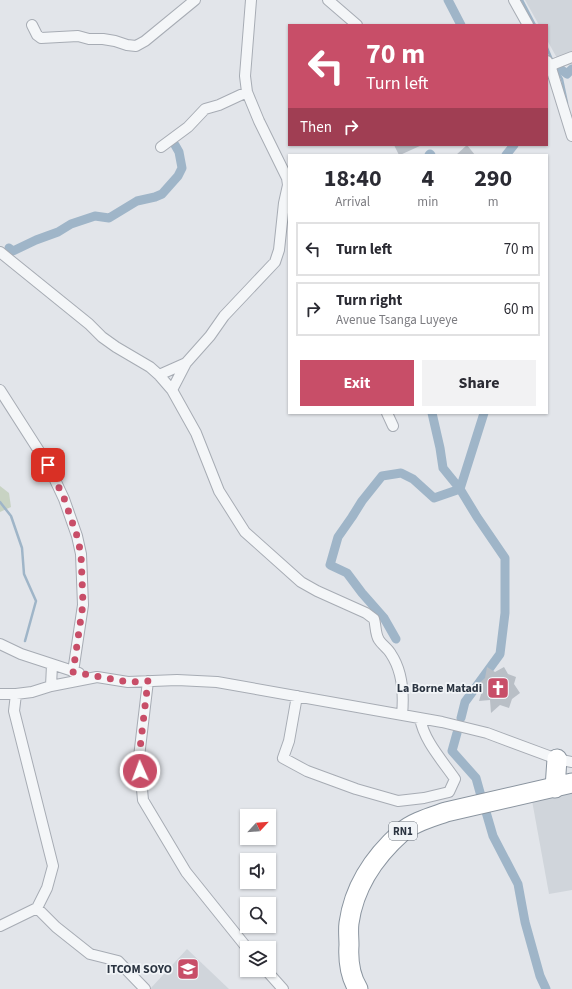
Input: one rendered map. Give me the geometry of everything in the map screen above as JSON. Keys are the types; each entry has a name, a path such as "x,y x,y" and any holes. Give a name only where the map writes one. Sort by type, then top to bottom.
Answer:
{"highway":[{"path":"564,785 565,760"},
{"name":"RN1","path":"358,989 354,982 348,958 349,923 358,890 379,854 403,831 426,819 446,812 564,785"}],"street":[{"path":"32,25 37,35 41,38 78,36 89,39 115,41 126,45 136,46 195,0"},
{"path":"251,0 245,76 247,92 258,121 288,182"},
{"path":"328,0 356,24"},
{"path":"514,0 527,24"},
{"path":"572,57 549,65 572,136"},
{"path":"161,147 188,127 205,109 219,105 247,92"},
{"path":"172,390 186,363 210,336 224,316 275,262 279,250 284,203 288,189"},
{"path":"0,252 80,317 102,337 159,375 172,390 196,433 219,492 245,532 301,582 317,591 366,613 374,619 378,639 385,645 397,663 404,700 402,715"},
{"path":"159,375 186,363"},
{"path":"0,390 48,465 64,498 77,536 81,554 83,604 73,672"},
{"path":"387,414 393,426"},
{"path":"0,644 52,665 73,672 97,677 128,682 177,680 217,682 297,696 442,722 487,733 565,760"},
{"path":"51,686 52,665"},
{"path":"0,694 32,692 51,686 97,677"},
{"path":"148,681 139,757 143,800 186,872 241,941"},
{"path":"0,926 37,908 47,888 52,866 14,711 16,694"},
{"path":"297,696 289,741 284,758 307,771 348,787 398,800 424,798 450,792 455,779 434,749 422,727 420,718"},
{"path":"37,908 56,927 90,954 118,960 145,989"},
{"path":"272,977 283,989"}],"shaded area":[{"path":"525,0 572,0 572,52 557,58 548,42 548,24 538,24"},
{"path":"572,788 572,890 549,894 531,795"},
{"name":"ITCOM SOYO","path":"187,949 229,989 150,989"}],"green space":[{"path":"0,486 9,493 11,507 0,512"}],"building":[{"path":"394,146 420,146 402,154 398,154"},
{"path":"468,146 474,154 457,154"},
{"name":"La Borne Matadi","path":"487,667 495,672 504,667 508,674 516,677 514,684 520,693 512,699 509,708 500,705 491,713 490,700 479,701 482,691 477,685 485,678"}],"waterway":[{"path":"448,0 460,24"},
{"path":"522,0 534,24"},
{"path":"548,50 553,62"},
{"path":"554,64 567,74 572,69"},
{"path":"555,66 562,79 567,103"},
{"path":"9,248 13,251 58,232 71,224 95,216 109,218 137,201 162,194 178,176 182,168 179,152 175,145"},
{"path":"507,154 513,146"},
{"path":"432,414 443,468 460,489 505,558 505,613 500,654 465,702 461,718"},
{"path":"396,639 384,618 347,573 330,565 338,537 362,501 382,476 401,473 413,479 434,498 460,489 484,414"},
{"path":"0,502 11,516 22,548 24,574 36,601 25,641"},
{"path":"457,733 452,751 476,778 481,796"},
{"path":"486,812 493,836 518,884 525,922 540,976 546,989"}],"place":[{"name":"La Borne Matadi","path":"498,688"},
{"name":"ITCOM SOYO","path":"188,969"}],"route":[{"path":"48,465 64,498 77,536 81,554 83,604 73,672 128,682 148,681 139,757 140,771"}]}
